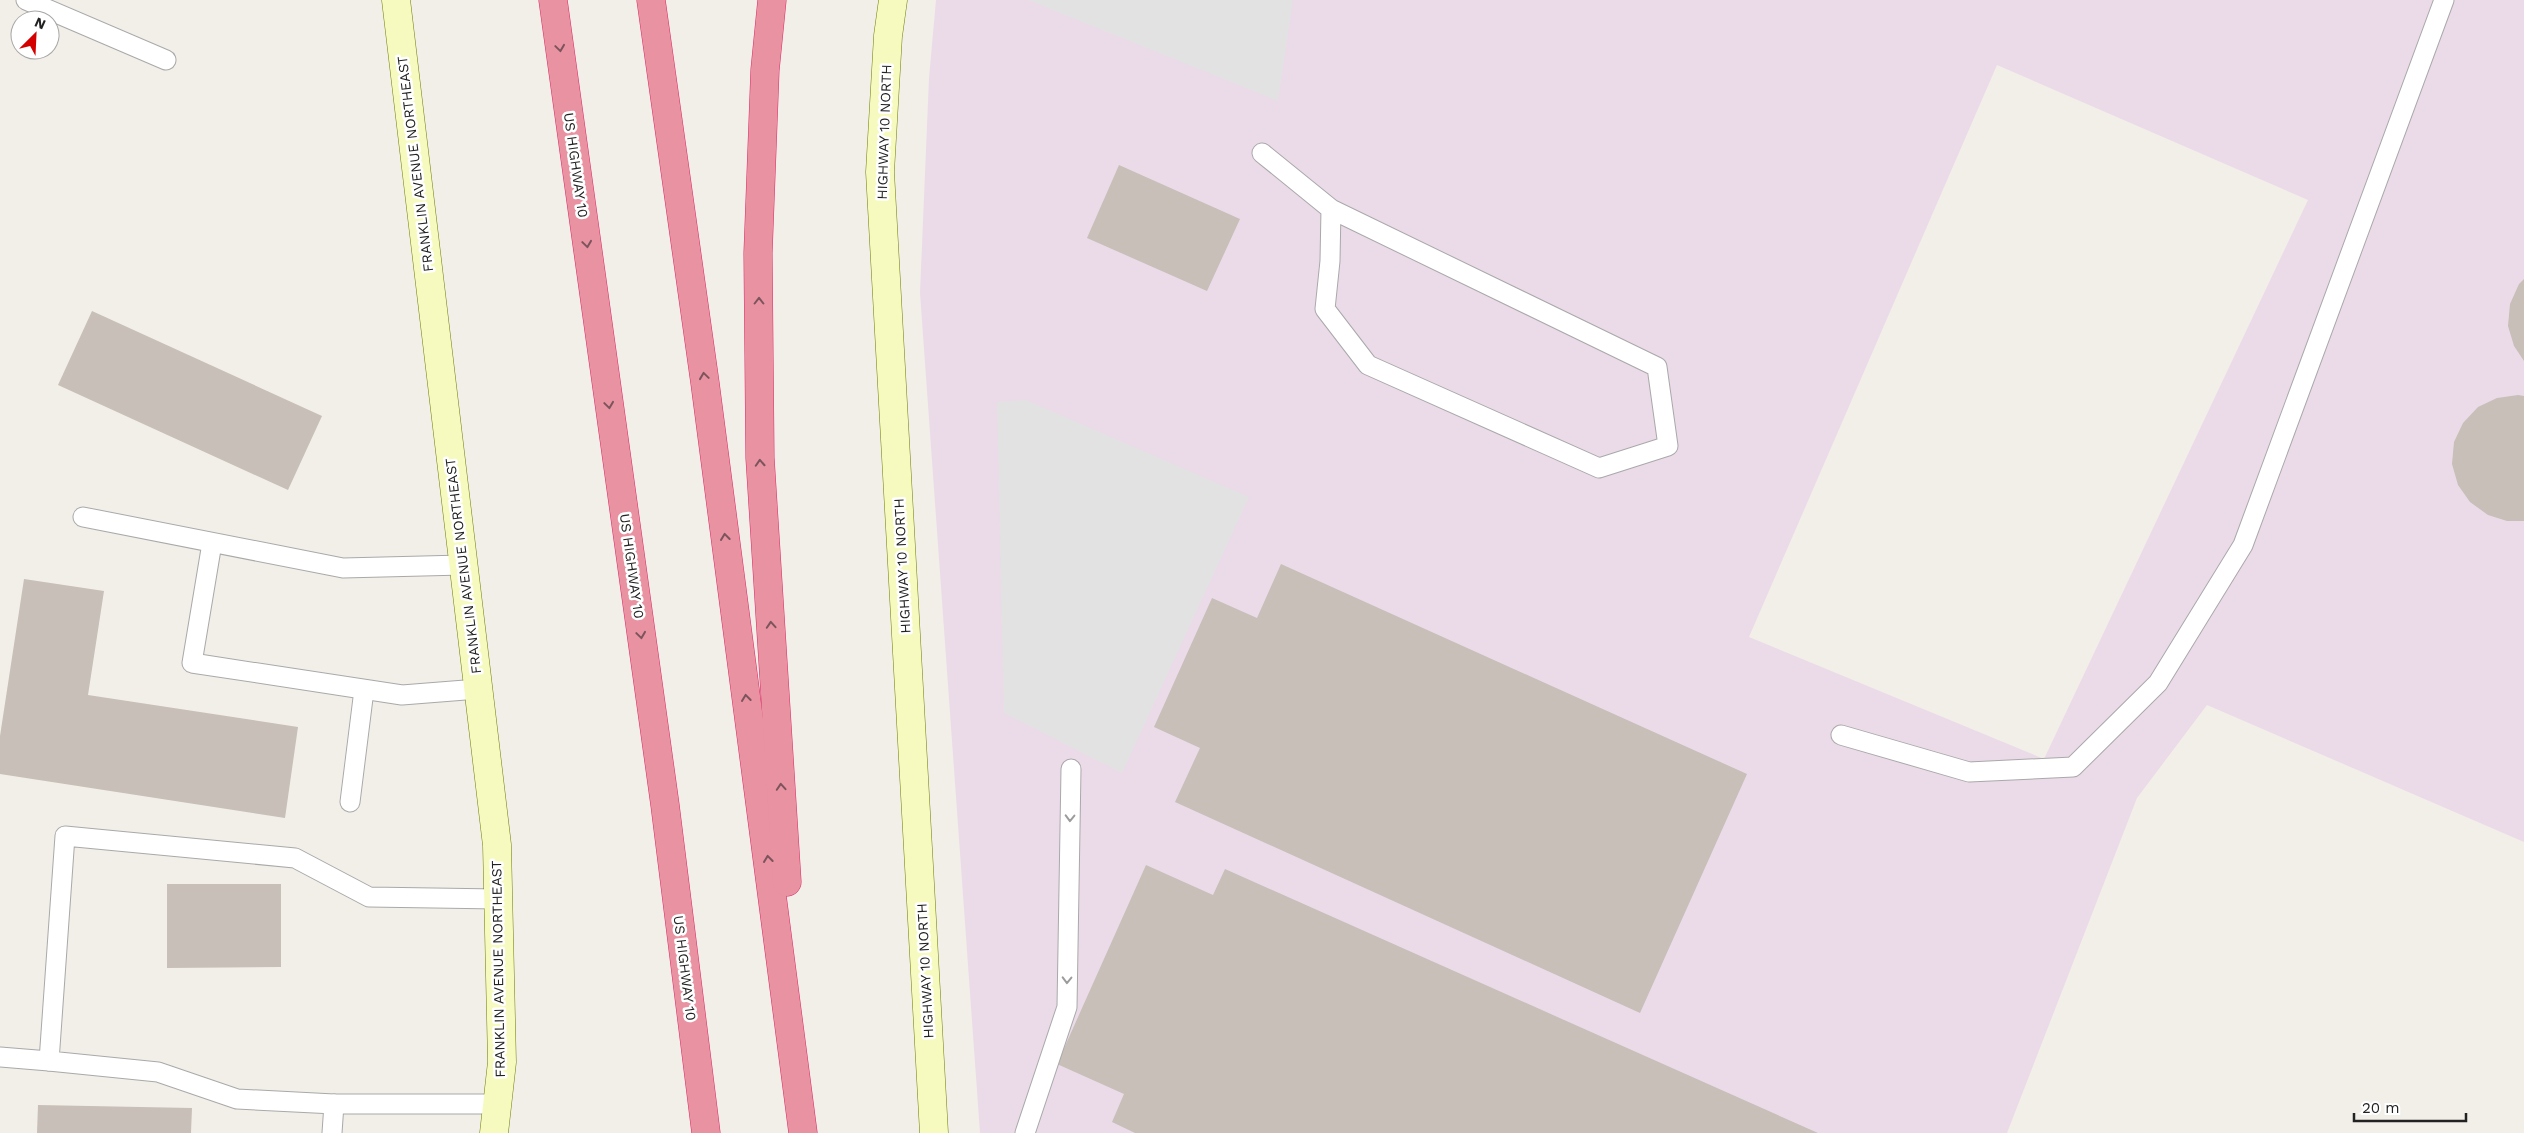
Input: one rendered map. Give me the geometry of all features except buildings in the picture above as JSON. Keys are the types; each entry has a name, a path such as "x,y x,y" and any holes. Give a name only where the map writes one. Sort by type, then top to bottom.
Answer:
{"highway":[{"name":"US HIGHWAY 10","path":"553,0 665,805 706,1133"},
{"path":"651,0 705,383 804,1133"},
{"path":"772,0 765,70 758,253 760,458 804,1133"}],"street":[{"name":"FRANKLIN AVENUE NORTHEAST","path":"396,0 497,845 502,1062 494,1133"},
{"name":"HIGHWAY 10 NORTH","path":"893,0 888,36 880,172 934,1133"}],"lane":[{"path":"26,0 166,60"},
{"path":"1841,735 1969,772 2073,767 2158,683 2243,545 2444,0"},
{"path":"1262,152 1331,210 1657,366 1668,446 1599,468 1368,366 1325,309 1330,261 1331,210"},
{"path":"83,517 343,568 463,565"},
{"path":"212,543 192,663 402,695 478,689"},
{"path":"350,802 364,690"},
{"path":"1025,1133 1067,1007 1071,769"},
{"path":"49,1061 65,836 295,858 369,897 498,899"},
{"path":"0,1057 158,1072 237,1098 334,1104 497,1104"},
{"path":"332,1133 334,1104"}],"shaded area":[{"path":"936,0 2524,0 2524,842 2207,705 2137,798 2007,1133 980,1133 920,293 929,78","holes":["1997,65 2308,200 2044,759 1749,637"]},
{"path":"1028,0 1293,0 1278,101"},
{"path":"1026,400 1249,497 1122,773 1004,713 997,402"}]}
